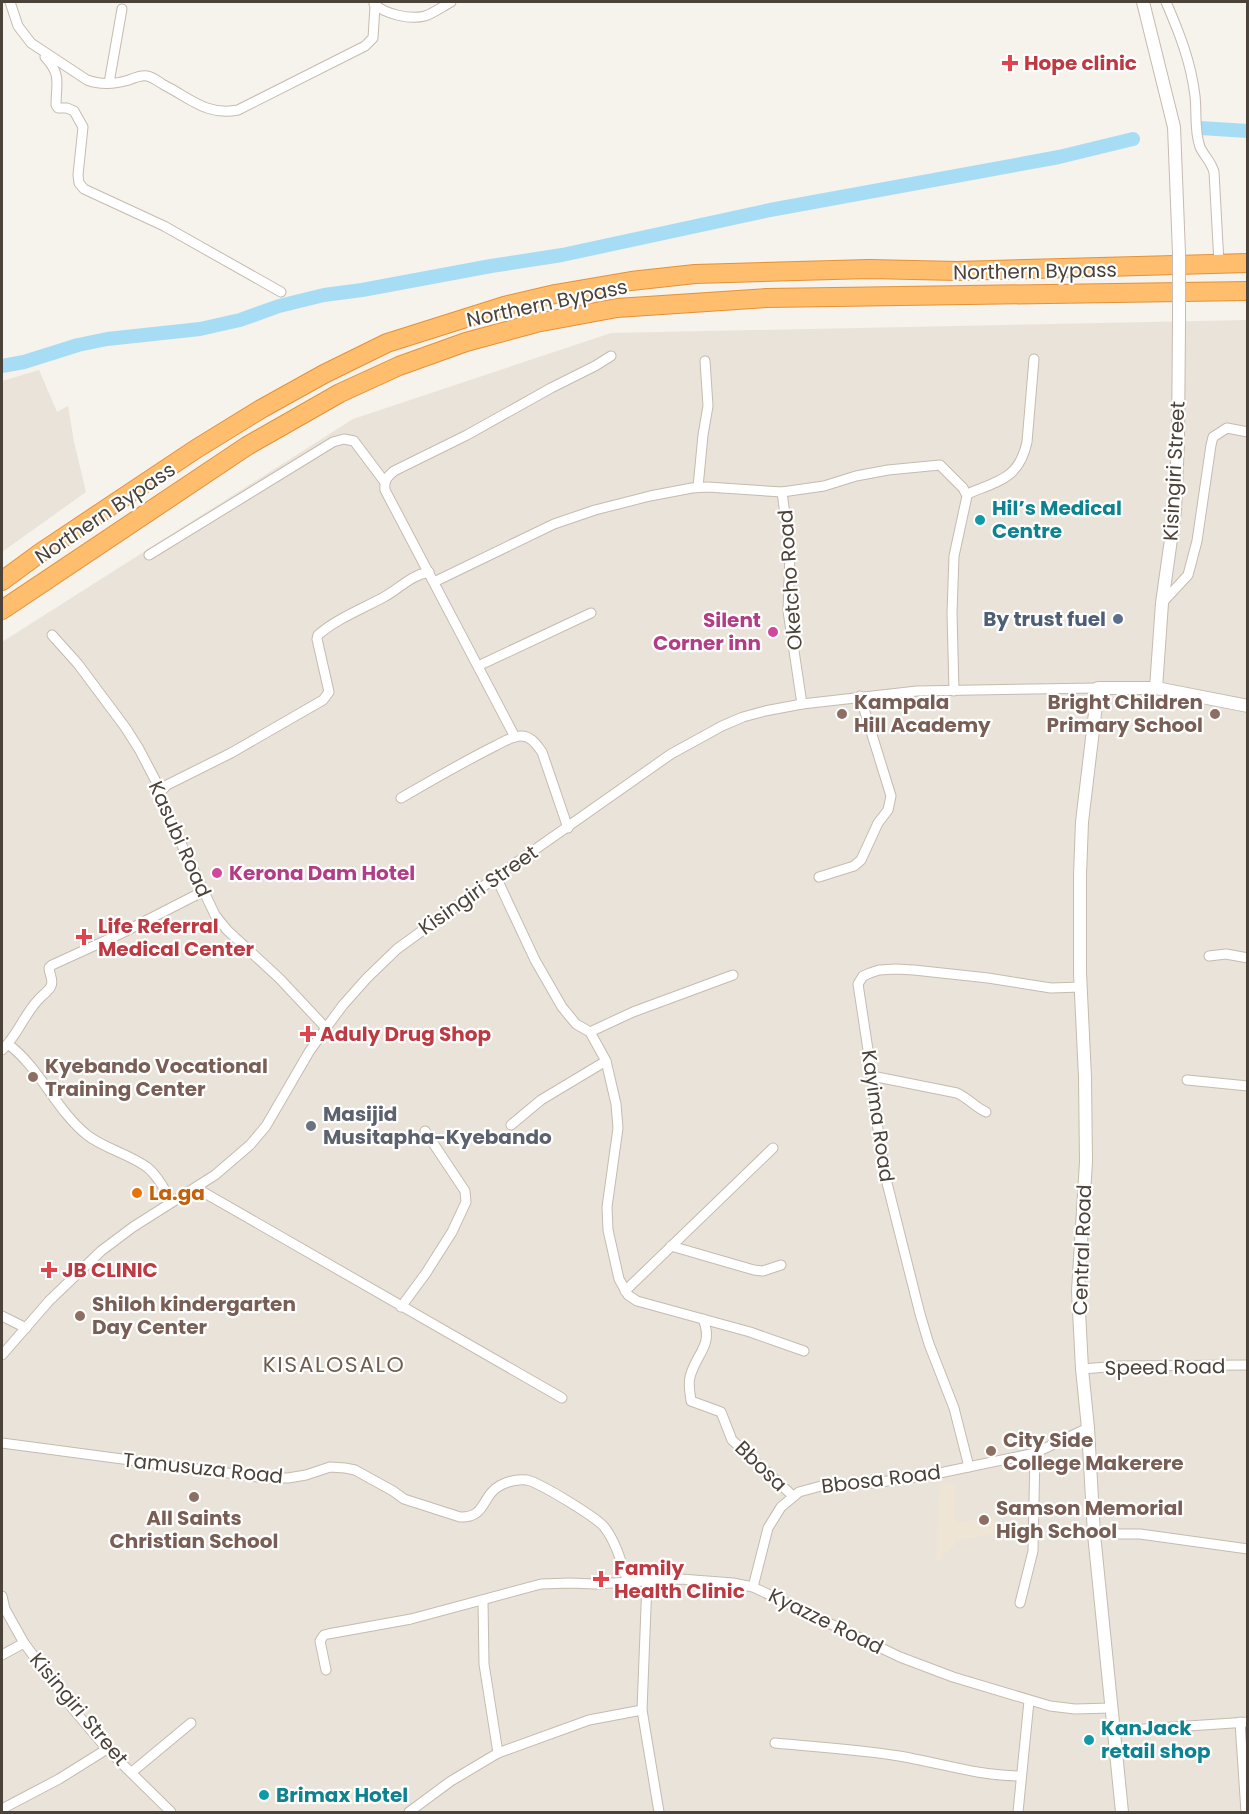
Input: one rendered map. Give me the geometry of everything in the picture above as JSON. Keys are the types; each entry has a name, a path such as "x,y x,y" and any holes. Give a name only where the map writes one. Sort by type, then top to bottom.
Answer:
{"highway":[{"name":"Northern Bypass","path":"2,581 196,449 324,374 387,343 504,306 555,294 631,281 695,274 869,269 957,271 1248,263"},
{"name":"Northern Bypass","path":"2,610 247,446 340,393 399,366 466,342 536,323 617,308 767,298 1248,291"}],"street":[{"path":"10,2 18,26 57,72 56,105 58,108 74,111 83,127 78,175 84,189 164,226 281,292"},
{"path":"374,4 387,13 414,17 423,16 451,2"},
{"name":"Kisingiri Street","path":"1143,2 1174,127 1179,253 1178,441 1175,511 1162,603 1156,688"},
{"path":"1166,2 1182,37 1192,75 1195,121 1201,149 1211,163 1214,172 1219,263"},
{"path":"31,43 87,80 97,84 148,76 171,88 190,102 217,112 238,110 365,46 373,38 374,4"},
{"path":"109,83 122,9"},
{"path":"384,481 394,471 467,435 610,356"},
{"path":"967,494 1007,477 1020,465 1027,442 1034,359"},
{"path":"698,487 708,406 705,361"},
{"path":"1162,603 1188,575 1197,541 1213,437 1227,428 1248,432"},
{"path":"149,555 333,442 344,439 354,441 384,481 385,490 515,737"},
{"path":"434,582 554,524 595,510 650,496 698,487 782,492 824,486 856,476 888,470 937,464 948,471 967,494 954,556 952,603 954,691"},
{"name":"Oketcho Road","path":"782,492 790,553 788,610 802,704"},
{"path":"160,791 167,785 231,753 323,700 329,692 316,639 318,635 387,596 418,575 429,572"},
{"path":"478,666 591,613"},
{"name":"Kasubi Road","path":"52,635 78,664 139,749 160,791 161,801 210,907 220,922 279,978 326,1028"},
{"path":"1098,688 1156,688 1248,706"},
{"name":"Kisingiri Street","path":"2,1355 64,1285 101,1251 237,1159 258,1137 309,1052 343,1005 397,949 496,876 568,828 671,754 698,738 743,717 802,704 917,691 1098,688"},
{"name":"Central Road","path":"1098,688 1082,822 1080,875 1086,1136 1085,1191 1078,1292 1094,1534 1122,1812"},
{"path":"819,877 854,866 861,860 878,823 890,804 891,796 860,696"},
{"path":"401,798 479,754 521,736 535,742 542,752 568,828"},
{"path":"496,876 535,960 562,1008 576,1024 590,1032 606,1061 616,1104 618,1128 608,1207 608,1230 618,1273 625,1291 631,1298 638,1301 760,1335 804,1351"},
{"path":"172,1202 156,1177 147,1168 98,1142 76,1125 29,1062 5,1047 23,1019 52,985 49,968 52,965 120,934 204,891"},
{"path":"1209,956 1226,954 1248,958"},
{"name":"Kayima Road","path":"969,1467 954,1408 920,1314 887,1183 858,984 863,976 879,969 914,970 1051,988 1081,987"},
{"path":"590,1032 633,1012 733,975"},
{"path":"511,1125 541,1100 606,1061"},
{"path":"872,1076 957,1093 986,1112"},
{"path":"1187,1080 1248,1086"},
{"path":"401,1307 440,1252 467,1196 425,1131"},
{"path":"625,1291 772,1148"},
{"path":"196,1188 562,1398"},
{"path":"672,1246 754,1270 763,1270 781,1264"},
{"path":"2,1316 26,1328"},
{"name":"Bbosa","path":"703,1319 708,1331 706,1343 689,1379 691,1401 721,1412 732,1440 793,1496"},
{"name":"Speed Road","path":"1082,1370 1120,1366 1248,1365"},
{"name":"Bbosa Road","path":"793,1496 810,1488 821,1486 916,1477 1035,1453 1088,1428"},
{"name":"Tamusuza Road","path":"2,1443 265,1478 288,1478 337,1466 355,1470 404,1499 460,1517 478,1512 487,1496 501,1485 517,1480 532,1482 594,1517 604,1527 618,1553 628,1583"},
{"path":"1020,1603 1033,1551 1035,1453"},
{"path":"753,1587 768,1528 781,1507 793,1496"},
{"path":"1094,1534 1140,1534 1248,1549"},
{"name":"Kyazze Road","path":"326,1670 320,1641 324,1635 402,1622 541,1584 694,1580 753,1587 908,1660 1029,1701 1060,1708 1111,1708"},
{"path":"646,1582 642,1710 659,1812"},
{"name":"Kisingiri Street","path":"2,1596 5,1610 24,1643 73,1709 107,1749 171,1812"},
{"path":"483,1601 484,1664 498,1753"},
{"path":"2,1655 24,1643"},
{"path":"1018,1812 1029,1701"},
{"path":"409,1812 451,1781 498,1753 589,1720 642,1710"},
{"path":"1114,1731 1244,1722 1246,1812"},
{"path":"132,1772 191,1723"},
{"path":"775,1743 882,1753 970,1771 1002,1776 1021,1776"},
{"path":"2,1809 59,1779 107,1749"}],"shaded area":[{"path":"1247,320 1247,1812 2,1812 2,642 353,419 611,333"},
{"path":"39,370 57,412 68,406 86,492 2,552 2,381"},
{"name":"Samson Memorial High School","path":"940,1483 956,1484 955,1523 994,1517 997,1534 954,1540 954,1547 949,1547 949,1553 943,1553 942,1561 936,1560"}],"waterway":[{"path":"1200,128 1248,131"},
{"path":"2,366 107,339 200,329 240,320 279,306 324,295 562,255 770,210 1059,157 1133,139"}],"place":[{"name":"Hope clinic","path":"1010,63"},
{"name":"Hil’s Medical Centre","path":"980,520"},
{"name":"By trust fuel","path":"1118,619"},
{"name":"Silent Corner inn","path":"773,632"},
{"name":"Kampala Hill Academy","path":"842,714"},
{"name":"Bright Children Primary School","path":"1215,714"},
{"name":"Kerona Dam Hotel","path":"217,873"},
{"name":"Life Referral Medical Center","path":"84,937"},
{"name":"Aduly Drug Shop","path":"308,1034"},
{"name":"Kyebando Vocational Training Center","path":"33,1077"},
{"name":"Masijid Musitapha-Kyebando","path":"311,1126"},
{"name":"La.ga","path":"137,1193"},
{"name":"JB CLINIC","path":"49,1270"},
{"name":"Shiloh kindergarten Day Center","path":"80,1316"},
{"name":"City Side College Makerere","path":"991,1451"},
{"name":"All Saints Christian School","path":"194,1497"},
{"name":"Samson Memorial High School","path":"984,1520"},
{"name":"Family Health Clinic","path":"601,1579"},
{"name":"KanJack retail shop","path":"1089,1740"},
{"name":"Brimax Hotel","path":"264,1795"}],"district":[{"name":"KISALOSALO","path":"334,1364"}]}
